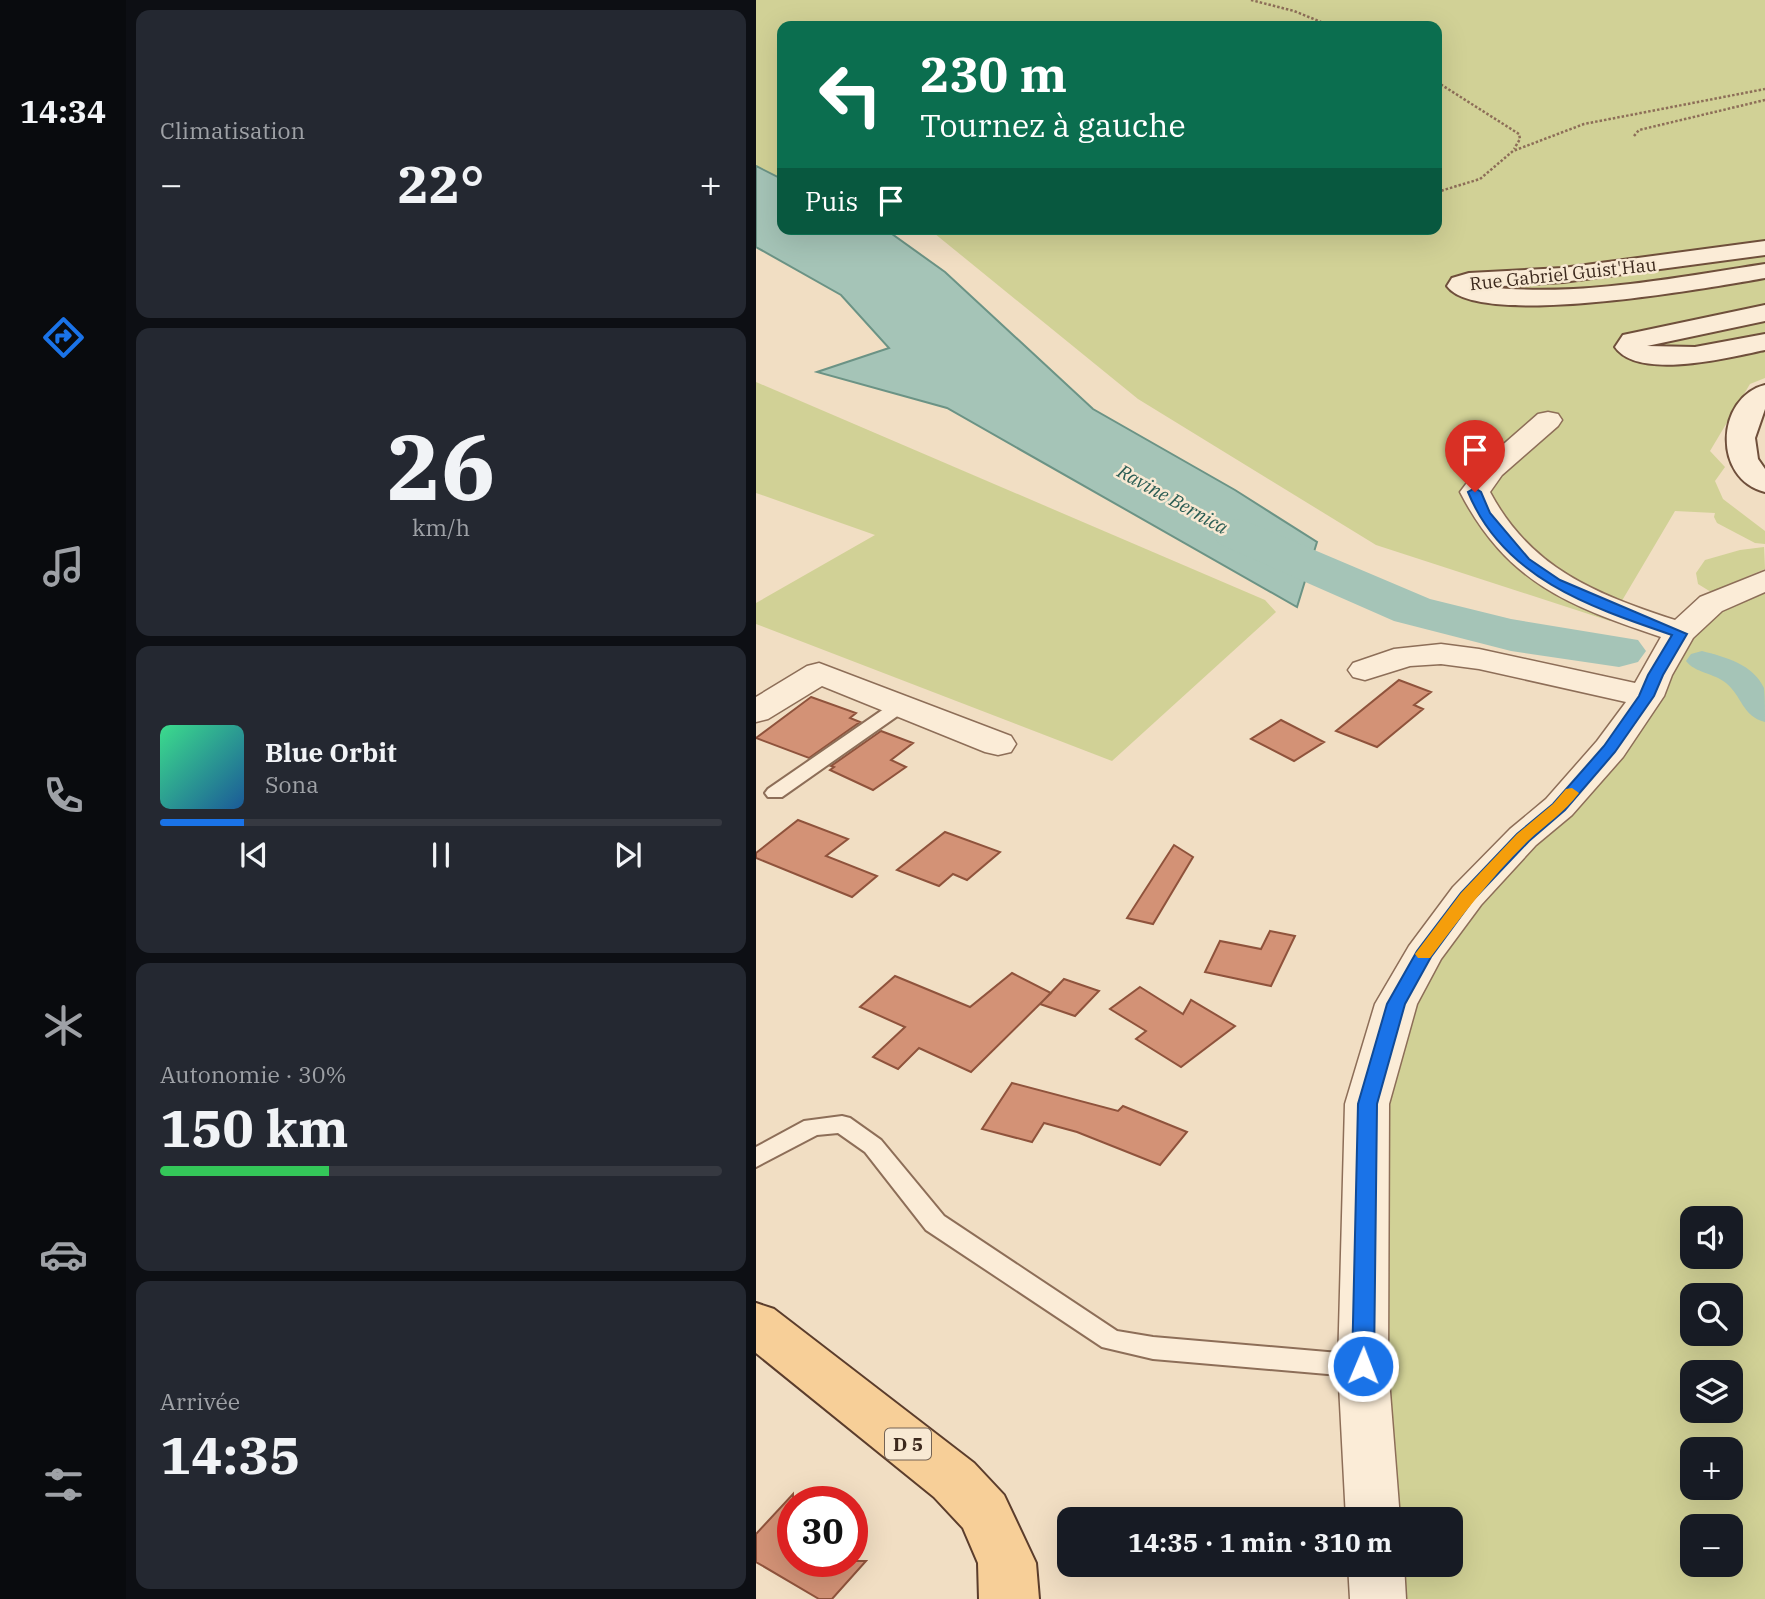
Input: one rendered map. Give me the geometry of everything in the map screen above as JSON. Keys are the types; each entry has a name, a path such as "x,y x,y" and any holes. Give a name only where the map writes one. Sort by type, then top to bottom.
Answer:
{"main road":[{"name":"Rue Gabriel Guist'Hau","path":"1765,248 1577,274 1469,281 1461,283 1460,286 1466,291 1488,296 1558,298 1765,271"},
{"path":"1765,313 1643,338 1632,341 1628,347 1637,353 1653,356 1684,356 1765,341"},
{"path":"1764,396 1745,416 1740,436 1748,470 1765,483"},
{"name":"D 5","path":"756,1324 954,1480 984,1511 1007,1563 1009,1599"}],"street":[{"path":"1548,420 1492,469 1475,492 1484,514 1524,562 1555,583 1629,616 1680,634"},
{"path":"1372,1507 1363,1366 1367,1104 1396,1004 1423,955 1467,896 1523,837 1559,807 1610,749 1647,696 1680,634 1712,604 1765,580"},
{"path":"1365,670 1406,656 1441,654 1479,659 1647,696"},
{"path":"756,712 819,673 998,744"},
{"path":"1377,1577 1378,1599"}],"lane":[{"path":"775,793 900,706"},
{"path":"756,1158 812,1127 842,1124 873,1146 934,1223 1111,1340 1153,1348 1363,1366"}],"path":[{"path":"1251,0 1294,11 1319,21"},
{"path":"1442,85 1519,134 1520,139 1513,150"},
{"path":"1442,190 1480,179 1490,167 1513,150 1584,124 1765,89"},
{"path":"1634,136 1639,130 1765,100"}],"green space":[{"path":"756,0 1765,0 1765,378 1750,384 1710,451 1725,467 1715,481 1723,499 1765,531 1765,544 1755,543 1717,523 1715,513 1675,511 1610,621 1376,545 1138,399 936,235 1442,235 1442,21 777,21 777,230 756,236"},
{"path":"756,382 1265,600 1276,612 1112,761 756,624 756,603 875,535 756,493"},
{"path":"1764,547 1765,569 1711,592 1698,584 1696,573 1705,560 1740,550"},
{"path":"1765,582 1765,1599 1378,1599 1377,1577 1463,1577 1463,1507 1372,1507 1363,1366 1396,1004 1680,633"}],"water":[{"path":"756,166 777,176 777,235 893,235 945,272 1093,409 1235,490 1317,542 1297,607 947,408 817,372 889,348 841,295 756,247"}],"building":[{"path":"1399,680 1431,692 1414,705 1423,709 1377,747 1336,731"},
{"path":"811,697 856,713 850,718 860,722 809,758 756,738"},
{"path":"1281,720 1324,742 1294,761 1251,739"},
{"path":"881,731 913,743 891,760 906,767 873,790 830,770 834,767 831,766"},
{"path":"798,820 848,839 826,856 877,876 852,897 756,858 756,853"},
{"path":"945,832 1000,852 967,880 953,874 939,886 897,870"},
{"path":"1174,845 1193,857 1153,924 1127,918"},
{"path":"1270,931 1295,936 1271,986 1205,972 1220,941 1261,949"},
{"path":"1012,973 1051,993 971,1072 919,1048 898,1069 873,1057 905,1027 860,1007 895,976 970,1007"},
{"path":"1064,979 1099,991 1075,1016 1040,1004"},
{"path":"1140,987 1183,1014 1191,1000 1235,1026 1181,1067 1136,1039 1146,1031 1110,1009"},
{"path":"1012,1083 1118,1111 1123,1106 1187,1132 1160,1165 1077,1132 1044,1123 1032,1142 982,1129"},
{"path":"777,1511 777,1574 756,1562 756,1534"},
{"path":"782,1577 852,1577 832,1599 819,1599"}],"waterway":[{"name":"Ravine Bernica","path":"1236,534 1412,610 1511,635 1619,651"},
{"path":"1702,661 1735,674 1765,712"}],"slow traffic":[{"path":"1424,954 1467,896 1523,837 1572,793"}],"route":[{"path":"1363,1366 1367,1104 1396,1004 1423,955 1467,896 1523,837 1559,807 1610,749 1647,696 1680,634 1629,616 1555,583 1524,562 1484,514 1475,492"}]}
